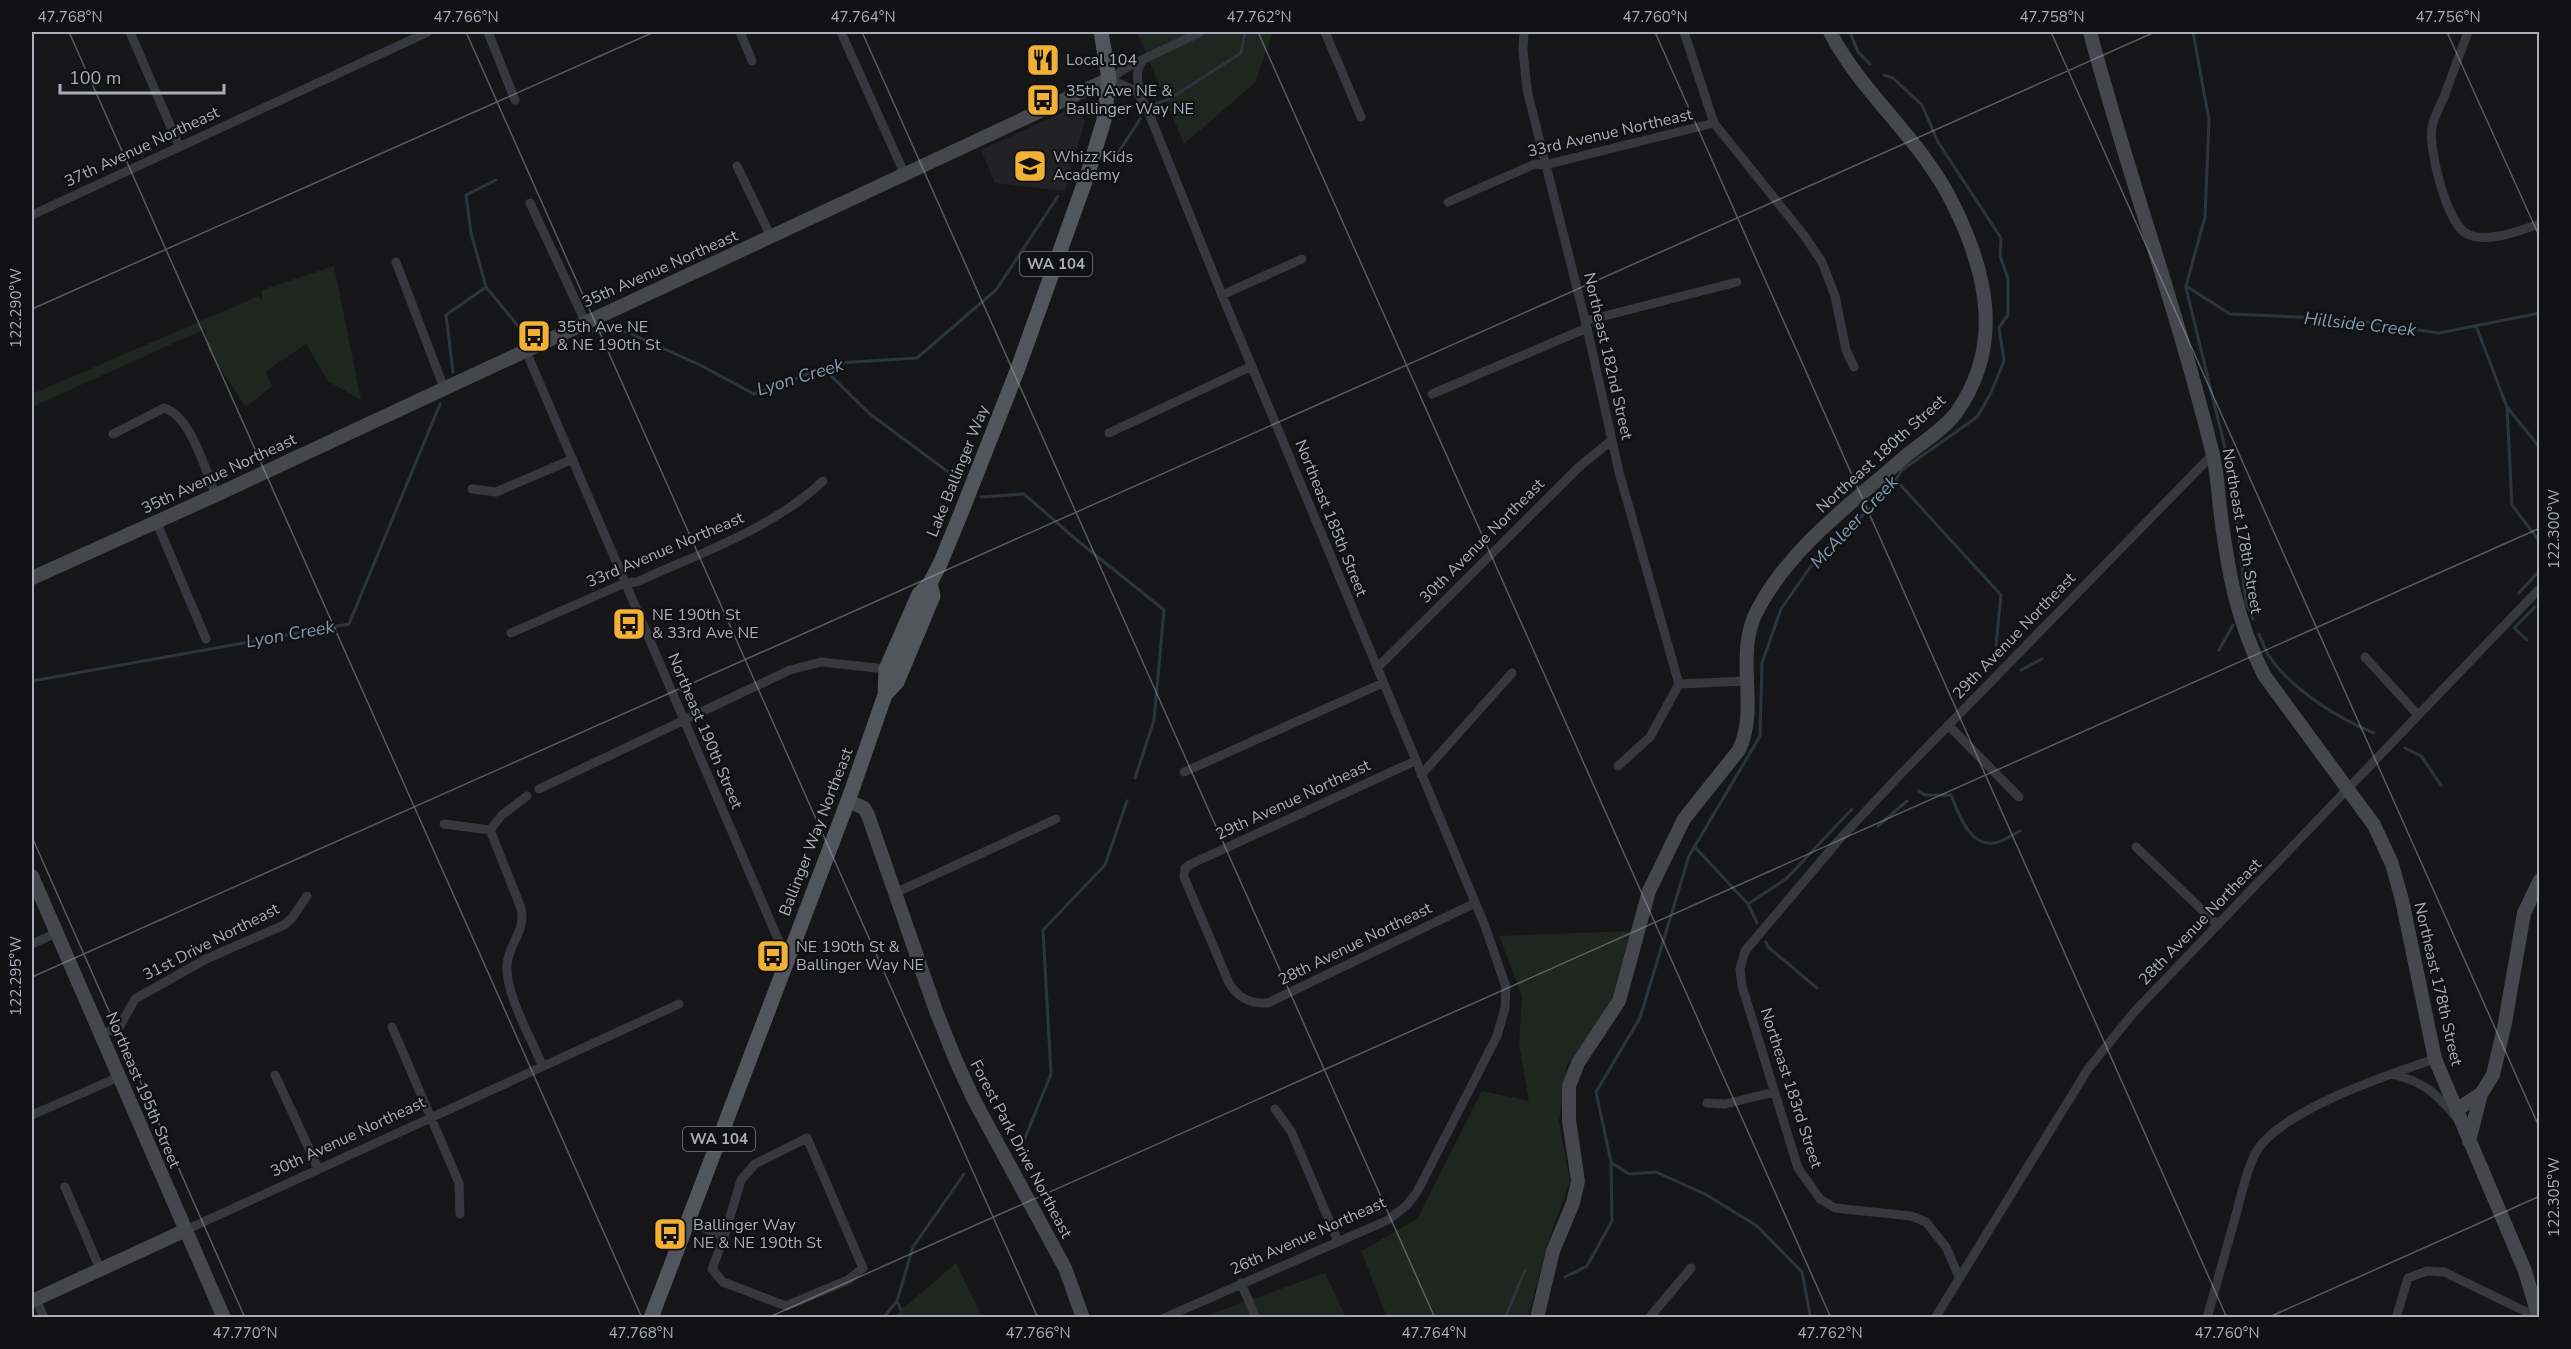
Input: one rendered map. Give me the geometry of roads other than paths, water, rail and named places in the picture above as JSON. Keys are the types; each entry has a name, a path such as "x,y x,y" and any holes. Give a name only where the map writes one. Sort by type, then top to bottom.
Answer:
{"main road":[{"name":"WA 104","path":"1101,32 1109,79"},
{"name":"Lake Ballinger Way","path":"885,695 886,669 919,594 930,583 961,513 1017,371 1088,173 1104,120 1109,79"},
{"name":"Lake Ballinger Way","path":"885,695 897,682 933,596 930,583"},
{"name":"Ballinger Way Northeast","path":"651,1317 848,801 885,695"}],"street":[{"path":"130,32 179,146"},
{"name":"37th Avenue Northeast","path":"32,215 428,32"},
{"path":"488,32 515,100"},
{"path":"740,32 752,61"},
{"path":"841,32 905,175"},
{"name":"35th Avenue Northeast","path":"32,578 905,175 1109,79 1148,57 1201,32"},
{"path":"1325,32 1360,117"},
{"name":"Northeast 182nd Street","path":"1524,32 1523,50 1527,90 1586,325 1612,440 1679,684"},
{"path":"1684,32 1714,123 1803,234 1822,262 1835,296 1846,350 1854,367"},
{"name":"Northeast 180th Street","path":"1537,1317 1552,1251 1573,1203 1578,1181 1569,1120 1569,1086 1578,1063 1619,1001 1649,891 1684,819 1739,750 1749,720 1746,681 1747,642 1757,610 1783,572 1821,530 1954,415 1974,385 1984,354 1986,302 1970,242 1955,206 1927,159 1859,77 1830,32"},
{"name":"Northeast 178th Street","path":"2090,32 2192,375 2213,454 2231,583 2238,612 2264,675 2374,825 2392,864 2402,900 2435,1059 2525,1271 2539,1317"},
{"path":"2468,32 2432,127 2431,149 2437,176 2455,220 2466,233 2478,237 2500,235 2536,225"},
{"name":"Northeast 185th Street","path":"1148,57 1138,67 1137,76 1142,98 1475,903 1506,987"},
{"path":"1109,79 1136,91 1142,98"},
{"name":"33rd Avenue Northeast","path":"1448,202 1535,164 1545,165 1714,123"},
{"path":"737,166 771,237"},
{"path":"530,203 585,321"},
{"path":"1222,295 1302,259"},
{"path":"396,262 444,388"},
{"path":"1432,394 1586,325 1737,282"},
{"name":"Northeast 190th Street","path":"525,349 787,960"},
{"path":"1109,433 1252,366"},
{"path":"113,434 164,408 174,411 184,422 216,495"},
{"name":"30th Avenue Northeast","path":"1377,668 1579,467 1612,440"},
{"name":"29th Avenue Northeast","path":"1838,841 2213,454"},
{"path":"471,489 496,492 573,459"},
{"name":"33rd Avenue Northeast","path":"511,633 625,583 637,582 739,535 791,508 823,481"},
{"path":"156,522 206,639"},
{"name":"28th Avenue Northeast","path":"1935,1317 2088,1069 2135,1011 2540,588"},
{"path":"2365,657 2418,716"},
{"path":"539,789 685,722 790,670 835,662 886,669"},
{"path":"1421,775 1512,673"},
{"path":"1618,766 1650,737 1679,684 1746,681"},
{"path":"1184,772 1383,683"},
{"path":"1948,725 2019,797"},
{"name":"29th Avenue Northeast","path":"1246,1000 1235,993 1229,983 1184,877 1185,868 1415,761"},
{"path":"490,830 502,815 527,796"},
{"name":"Forest Park Drive Northeast","path":"848,801 864,808 868,815 936,1011 956,1061 974,1100 1065,1268 1083,1317"},
{"path":"896,893 1056,819"},
{"path":"444,824 490,830"},
{"path":"490,830 521,908 523,920 509,952 507,967 511,989 542,1065"},
{"name":"Northeast 183rd Street","path":"1838,841 1745,951 1740,969 1742,986 1798,1168 1820,1199 1835,1208 1911,1216 1926,1222 1946,1247 1959,1277"},
{"path":"2136,847 2218,925"},
{"name":"Northeast 195th Street","path":"32,876 224,1317"},
{"path":"2469,1142 2481,1094 2493,1075 2505,1023 2524,913 2540,880"},
{"name":"31st Drive Northeast","path":"101,1035 120,1026 135,999 206,960 284,925 292,918 307,896"},
{"name":"28th Avenue Northeast","path":"1246,1000 1256,1004 1268,1002 1475,903"},
{"path":"32,944 56,933"},
{"name":"26th Avenue Northeast","path":"1164,1317 1388,1220 1407,1204 1417,1192 1497,1036 1505,1008 1506,987"},
{"name":"30th Avenue Northeast","path":"34,1300 679,1004"},
{"path":"392,1027 459,1183 460,1214"},
{"path":"2207,1317 2256,1152 2272,1134 2294,1119 2346,1091 2435,1059"},
{"path":"2390,1074 2411,1079 2428,1087 2462,1125"},
{"path":"275,1075 318,1168"},
{"path":"32,1115 119,1077"},
{"path":"1707,1103 1725,1104 1774,1092"},
{"path":"2456,1110 2481,1094"},
{"path":"1275,1109 1291,1131 1338,1241"},
{"path":"807,1138 863,1268 848,1280 786,1306 723,1282 712,1269 724,1237 741,1180 755,1164 807,1138"},
{"path":"65,1187 100,1269"},
{"path":"688,1221 724,1237"},
{"path":"1649,1317 1691,1268"},
{"path":"2396,1317 2408,1278 2427,1270 2444,1272 2539,1317"},
{"path":"1241,1283 1256,1317"},
{"path":"34,1300 44,1317"}],"waterway":[{"name":"Lyon Creek","path":"1155,104 1171,98 1241,53 1245,32"},
{"name":"McAleer Creek","path":"1850,32 1858,52 1870,64"},
{"name":"Hillside Creek","path":"2193,32 2209,120 2205,217 2186,286 2230,314 2346,319 2439,333 2540,313"},
{"name":"McAleer Creek","path":"1565,1277 1587,1266 1612,1221 1611,1162 1596,1092 1640,1018 1689,856 1760,736 1762,663 1781,609 1818,556 1886,494 1902,470 1977,417 1990,395 2004,361 1999,327 2008,315 2008,279 2000,256 2001,238 1938,142 1922,105 1893,78 1884,75"},
{"name":"Lyon Creek","path":"1113,161 1140,119"},
{"path":"486,287 471,233 466,195 496,180"},
{"name":"Lyon Creek","path":"588,332 627,332 702,366 754,394 837,363 917,358 996,290 1058,196"},
{"name":"Lyon Creek","path":"453,372 446,315 486,287 523,332 539,332"},
{"name":"Hillside Creek","path":"2186,288 2227,456 2234,503"},
{"path":"2476,326 2507,407 2540,448"},
{"path":"823,368 870,414 959,480"},
{"name":"Lyon Creek","path":"32,681 349,624 440,404"},
{"path":"2507,407 2512,505 2540,542"},
{"path":"1895,479 2001,595 1996,645"},
{"path":"981,497 1024,494 1164,610 1154,720 1135,778"},
{"path":"2236,513 2246,603 2253,619"},
{"path":"2519,593 2540,570"},
{"path":"2527,640 2514,628 2535,607"},
{"path":"2219,650 2233,625"},
{"path":"2259,634 2269,656 2289,680 2330,711 2374,733"},
{"path":"2021,670 2042,659"},
{"path":"2405,748 2421,756 2441,785"},
{"path":"1919,791 1925,795 1951,795 1967,829 1980,841 1998,842 2020,831"},
{"path":"1021,1148 1051,1074 1043,930 1105,865 1127,801"},
{"path":"1878,826 1907,801"},
{"path":"1748,904 1786,879 1852,809"},
{"path":"1694,846 1748,904 1757,923"},
{"path":"1766,942 1768,947 1817,988"},
{"path":"1612,1163 1629,1174 1656,1172 1705,1194 1757,1226 1802,1272 1810,1315 1807,1318"},
{"path":"883,1318 897,1301 913,1247 964,1174"},
{"name":"McAleer Creek","path":"1505,1318 1525,1270"},
{"path":"897,1301 901,1310"}],"place":[{"name":"Local 104","path":"1043,60"},
{"name":"35th Ave NE & Ballinger Way NE","path":"1043,100"},
{"name":"Whizz Kids Academy","path":"1030,166"},
{"name":"35th Ave NE & NE 190th St","path":"534,336"},
{"name":"NE 190th St & 33rd Ave NE","path":"629,624"},
{"name":"NE 190th St & Ballinger Way NE","path":"773,956"},
{"name":"Ballinger Way NE & NE 190th St","path":"670,1234"}]}
